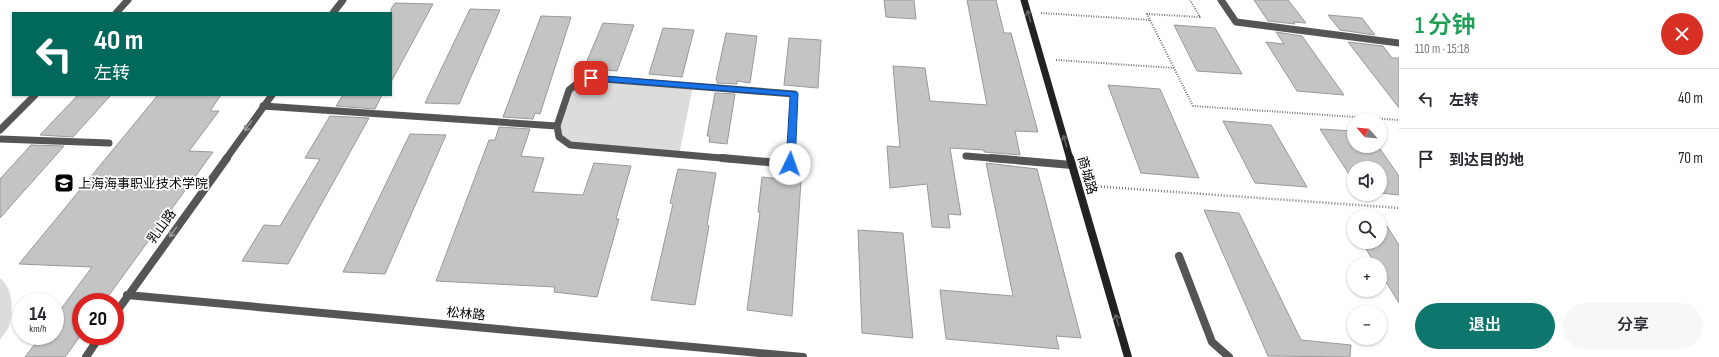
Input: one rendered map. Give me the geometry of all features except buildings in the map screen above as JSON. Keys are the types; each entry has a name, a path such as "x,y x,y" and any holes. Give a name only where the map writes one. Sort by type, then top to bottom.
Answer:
{"street":[{"path":"117,12 128,0"},
{"path":"334,12 343,0"},
{"name":"商城路","path":"1024,0 1128,357"},
{"path":"1221,0 1236,22 1399,43"},
{"path":"591,78 794,94 790,164 570,145 559,138 557,126 569,90 579,82 591,78"},
{"path":"0,130 34,96"},
{"name":"乳山路","path":"124,300 271,96"},
{"path":"263,106 557,126"},
{"path":"0,139 109,143"},
{"path":"966,156 1072,165"},
{"path":"1179,256 1212,342 1229,357"},
{"name":"松林路","path":"127,295 803,357"},
{"path":"86,357 94,345"}],"path":[{"path":"1190,0 1200,17 1147,14 1193,106 1399,120"},
{"path":"1028,12 1150,20"},
{"path":"1042,59 1174,68"},
{"path":"1078,185 1399,208"}],"shaded area":[{"path":"591,78 693,86 679,155 570,145 559,137 557,126 569,90"},
{"path":"0,278 10,293 12,305 9,325 0,340"}],"place":[{"name":"上海海事职业技术学院","path":"64,183"}],"route":[{"path":"591,78 794,94 790,164"}]}
